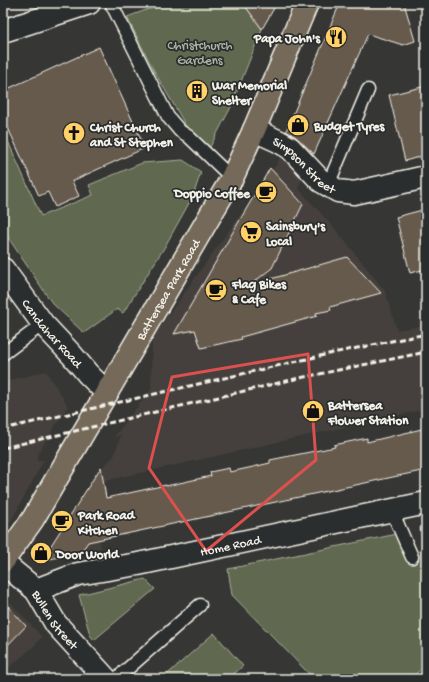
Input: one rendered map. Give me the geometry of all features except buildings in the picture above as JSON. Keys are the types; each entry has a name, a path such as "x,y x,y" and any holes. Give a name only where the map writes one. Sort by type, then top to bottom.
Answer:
{"highway":[{"name":"Battersea Park Road","path":"3,562 33,519 108,393 232,178 254,130 307,3"}],"street":[{"path":"3,31 90,3"},
{"name":"Simpson Street","path":"254,130 290,148 321,180 338,190 354,193 426,177"},
{"name":"Candahar Road","path":"3,269 43,324 88,374 108,393"},
{"name":"Home Road","path":"36,590 78,574 146,562 426,503"},
{"name":"Bullen Street","path":"3,562 36,590 56,624 106,679"}],"lane":[{"path":"111,3 168,117 180,131 188,136 232,178"},
{"path":"328,185 368,90"},
{"path":"3,354 43,324"},
{"path":"392,511 412,557"},
{"path":"116,679 200,605"}],"highlighted area":[{"path":"308,354 316,460 206,551 149,468 172,377"}],"shaded area":[{"path":"339,3 382,3 298,188 337,231 385,291 397,330 426,325 426,409 104,481 106,498 92,502 101,548 55,558 46,552 92,482 90,479 114,456 121,435 114,437 151,389 152,338 276,165 297,123 314,79 308,77"},
{"path":"46,371 68,406 40,450 36,460 44,460 11,521 3,531 3,382"},
{"path":"8,600 42,637 3,673 3,605"}],"green space":[{"name":"Christchurch Gardens","path":"165,3 243,3 262,29 230,109 210,147 186,126 153,69 127,17"},
{"path":"3,130 41,216 93,195 89,185 142,163 183,160 201,172 193,196 164,248 123,313 117,309 84,333 52,303 3,230"},
{"path":"426,526 426,665 410,679 314,679 232,595 228,569 397,534 404,556 411,557 423,548 420,528"},
{"path":"145,579 155,589 94,640 90,635 79,595"},
{"path":"214,633 243,666 228,679 162,679"}],"railway":[{"path":"3,429 333,353 426,334"},
{"path":"3,448 295,379 426,352"}],"place":[{"name":"Papa John's","path":"336,37"},
{"name":"War Memorial Shelter","path":"197,91"},
{"name":"Budget Tyres","path":"298,125"},
{"name":"Christ Church and St Stephen","path":"74,133"},
{"name":"Doppio Coffee","path":"266,192"},
{"name":"Sainsbury's Local","path":"251,232"},
{"name":"Flag Bikes & Cafe","path":"216,290"},
{"name":"Battersea Flower Station","path":"313,411"},
{"name":"Park Road Kitchen","path":"62,521"},
{"name":"Door World","path":"41,553"}]}
